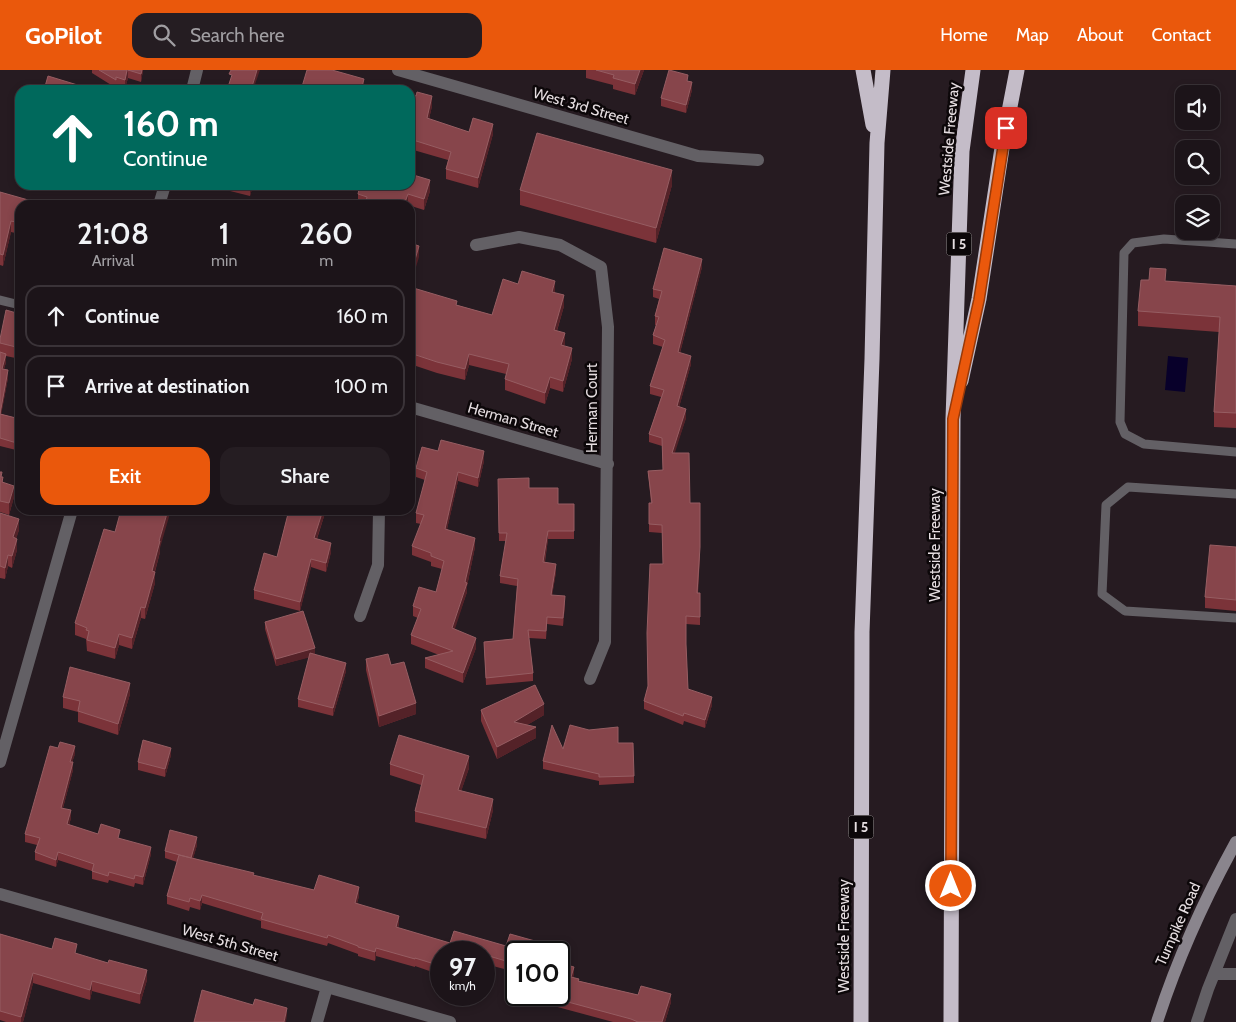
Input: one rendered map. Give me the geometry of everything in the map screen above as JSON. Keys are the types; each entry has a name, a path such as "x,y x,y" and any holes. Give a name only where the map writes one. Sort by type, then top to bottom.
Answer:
{"highway":[{"path":"862,70 877,143"},
{"name":"Westside Freeway","path":"861,1022 862,632 872,359 877,143 883,70"},
{"name":"Westside Freeway","path":"951,1022 953,419 962,151 973,70"},
{"path":"953,419 979,300 1002,148 1017,70"}],"street":[{"path":"194,85 198,70"},
{"name":"West 3rd Street","path":"398,70 698,156 758,160"},
{"name":"Herman Court","path":"476,245 519,237 560,245 601,267 608,327 605,642 590,679"},
{"name":"Herman Street","path":"415,408 608,464"},
{"path":"0,762 71,515"},
{"path":"360,616 378,565 379,515"},
{"name":"Turnpike Road","path":"1157,1022 1192,928 1236,842"},
{"name":"West 5th Street","path":"0,894 450,1022"},
{"path":"1197,1022 1236,919"},
{"path":"1214,974 1236,974"},
{"path":"317,1022 327,987"}],"lane":[{"path":"1236,244 1164,239 1133,243 1124,253 1120,422 1125,434 1144,444 1236,452"},
{"path":"0,300 15,304"},
{"path":"1236,494 1128,487 1106,505 1102,594 1125,612 1236,618"}],"shaded area":[{"path":"1168,356 1188,358 1185,392 1165,390"}],"building":[{"path":"99,70 127,70 125,80 116,77 116,80"},
{"path":"128,70 142,70 141,74"},
{"path":"231,70 257,70 252,85 229,85 232,75 229,74"},
{"path":"307,70 332,70 364,79 362,85 302,85"},
{"path":"596,70 640,70 635,84 613,78 614,75"},
{"path":"669,70 688,75 687,81 692,82 686,105 661,98"},
{"path":"48,76 78,85 45,85"},
{"path":"417,92 432,96 427,118 469,132 473,118 493,124 478,178 446,169 451,152 415,141"},
{"path":"537,133 672,170 656,228 520,190"},
{"path":"415,176 430,180 424,199 408,194 406,200 366,200 367,197 358,194 359,190 415,190"},
{"path":"0,192 28,200 15,200 15,222 11,221 3,255 0,254"},
{"path":"415,245 419,246 415,260"},
{"path":"664,248 702,259 678,352 691,356 677,406 686,409 672,453 689,453 690,503 700,503 697,593 700,593 700,617 686,616 686,644 688,689 712,697 705,720 684,713 683,716 644,701 648,686 647,633 650,564 663,564 662,525 649,524 649,503 652,503 648,471 663,470 662,438 649,434 664,390 650,386 665,340 653,335 659,317 655,316 662,291 653,289"},
{"path":"1150,268 1166,269 1165,281 1236,286 1236,413 1214,412 1220,317 1138,311 1141,280 1149,280"},
{"path":"522,271 555,281 552,292 564,295 554,330 565,333 561,345 572,348 563,381 550,377 545,393 505,379 509,364 469,354 465,369 415,355 415,288 457,301 456,305 492,315 503,279 518,284"},
{"path":"6,310 15,313 15,347 0,343"},
{"path":"0,352 6,354 2,369 8,370 0,414"},
{"path":"0,414 15,418 15,442 0,438"},
{"path":"441,440 484,451 478,478 458,472 445,529 475,538 465,582 467,583 452,628 476,638 463,673 425,658 453,651 411,635 421,609 413,606 419,587 436,592 444,561 431,556 431,553 412,546 424,515 416,513 427,472 416,468 422,447 438,451"},
{"path":"0,472 2,472 1,477 3,477 2,482 14,486 9,503 0,501"},
{"path":"529,478 529,488 558,488 558,504 574,504 574,531 548,531 543,562 556,564 551,595 565,596 563,618 547,617 546,631 528,630 533,673 486,678 484,642 513,639 518,579 500,576 507,533 499,533 498,479"},
{"path":"0,513 19,519 13,537 17,539 12,556 8,555 5,568 0,566"},
{"path":"120,515 167,515 152,571 155,572 145,608 141,607 132,638 119,634 115,648 87,640 89,631 86,630 87,628 75,623 104,529 115,532"},
{"path":"288,515 321,515 314,538 331,543 326,563 311,559 300,602 254,590 264,553 277,557"},
{"path":"1210,545 1236,547 1236,600 1205,597"},
{"path":"303,611 315,648 276,659 265,622"},
{"path":"310,653 346,663 333,708 298,699"},
{"path":"388,654 391,665 404,662 416,703 379,716 366,659"},
{"path":"70,667 130,683 118,724 78,711 80,701 63,697"},
{"path":"535,685 544,704 514,722 536,727 497,747 481,710"},
{"path":"552,725 563,749 570,725 589,730 618,727 618,743 633,743 634,776 599,777 599,774 543,761"},
{"path":"399,735 469,756 458,790 493,799 486,828 415,811 424,775 390,764"},
{"path":"143,740 171,748 165,769 138,762"},
{"path":"60,742 75,746 70,762 73,762 61,808 71,810 67,824 98,834 101,824 120,830 118,838 151,847 143,877 135,875 134,879 109,872 108,876 92,871 94,864 58,852 56,860 35,852 40,838 25,834 50,746 58,748"},
{"path":"170,830 197,837 191,858 165,851"},
{"path":"179,855 314,890 319,875 359,887 355,903 399,916 396,927 443,941 430,941 430,963 376,948 375,952 328,935 327,938 261,919 263,913 202,895 200,901 190,898 189,902 167,896"},
{"path":"454,931 489,941 451,941"},
{"path":"0,934 52,949 55,938 77,944 75,953 108,963 109,960 147,970 140,994 92,981 90,990 33,973 21,1017 0,1011"},
{"path":"510,934 535,941 508,941"},
{"path":"495,943 505,946 505,961 495,958"},
{"path":"570,966 574,967 571,977 579,979 578,981 638,995 641,986 671,994 662,1022 638,1022 570,1003"},
{"path":"202,990 253,1005 255,999 287,1008 284,1022 194,1022"}],"route":[{"path":"951,886 953,419 979,300 1006,128"}]}
